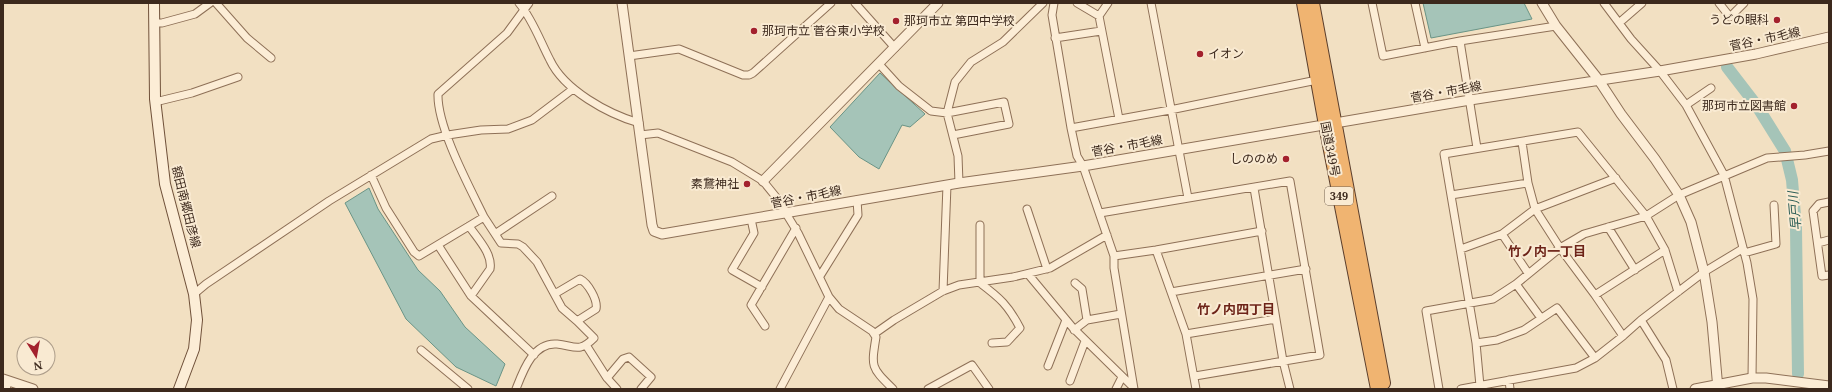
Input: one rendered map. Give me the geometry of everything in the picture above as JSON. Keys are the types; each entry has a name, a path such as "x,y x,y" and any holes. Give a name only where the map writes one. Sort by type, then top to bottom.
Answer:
{"highway":[{"name":"国道349号","path":"1303,3 1317,80 1330,124 1386,389"},
{"name":"国道349号","path":"1313,3 1330,124 1377,389"}],"main road":[{"name":"額田南郷田彦線","path":"154,3 155,102 165,184 194,294 197,320 194,348 179,389"}],"street":[{"path":"155,23 162,23 195,14 210,3"},
{"path":"216,3 247,38 271,58"},
{"path":"519,3 525,10 550,62 573,89 626,120 639,123"},
{"path":"516,389 525,366 543,347 551,344 577,348 586,345 594,338 562,308 537,262 523,247 518,244 501,243 484,216 463,174 437,106 438,94 507,33 529,3"},
{"name":"菅谷・市毛線","path":"622,3 654,231 662,234 787,214 857,200 959,183 1083,166 1470,100 1660,72 1756,54 1829,37"},
{"path":"629,56 679,49 743,75 749,75 759,68 831,3"},
{"path":"855,3 895,48"},
{"path":"763,180 880,64 938,3"},
{"path":"959,183 958,156 947,113 954,82 971,62 1003,42 1043,3"},
{"path":"1054,3 1052,15 1055,38 1071,128 1077,156 1083,166 1114,256 1114,268 1133,388"},
{"path":"1077,3 1099,16"},
{"path":"1108,3 1099,16 1119,119"},
{"path":"1151,3 1170,110 1188,198"},
{"path":"1372,3 1383,56 1460,41 1556,26"},
{"path":"1415,3 1425,48"},
{"path":"1542,3 1556,26 1598,80 1620,114 1655,159 1679,195 1691,222 1704,272 1712,322 1718,386"},
{"path":"1604,3 1631,39 1686,105 1724,175 1747,263 1753,299 1752,378"},
{"path":"1619,22 1642,3"},
{"path":"1719,3 1730,17 1744,3"},
{"path":"1055,38 1101,31"},
{"path":"1460,41 1477,148"},
{"path":"880,64 900,86 931,111 947,113 1004,102 1009,124 953,135"},
{"path":"155,102 192,93 238,77"},
{"path":"1071,128 1170,110 1317,80"},
{"path":"1686,105 1711,88"},
{"path":"194,294 206,284 329,201 431,140 448,135 481,130 508,129 527,122 573,89"},
{"path":"1480,386 1476,343 1444,154 1578,132 1646,216 1665,250 1678,292"},
{"path":"640,135 658,133 732,162 763,180 796,228 829,297 839,309 872,330 876,337 872,361 875,370 894,389"},
{"path":"1522,142 1528,183 1535,209 1560,248 1623,336"},
{"path":"1439,389 1426,311 1493,299 1516,284 1560,248 1584,234 1646,216 1679,195 1724,175 1767,158 1805,155 1829,151"},
{"path":"371,175 386,208 414,252 419,256 484,216"},
{"path":"1461,249 1502,234 1535,209 1616,178"},
{"path":"1100,213 1290,181 1320,355 1194,376"},
{"path":"1451,194 1528,183"},
{"path":"943,291 947,185"},
{"path":"1254,188 1283,361 1290,389"},
{"path":"495,234 552,196"},
{"path":"820,276 858,215 857,200"},
{"path":"1829,202 1819,204 1813,211 1822,276 1829,275"},
{"path":"1461,389 1576,368 1595,358 1641,320 1704,272 1743,251 1776,244 1774,205"},
{"path":"1027,209 1047,269"},
{"path":"751,219 754,233 732,270 762,287"},
{"path":"980,225 980,283"},
{"path":"469,226 489,256 491,263 490,269 471,296"},
{"path":"1608,227 1635,270"},
{"path":"765,326 751,305 796,228"},
{"path":"1114,256 1262,231"},
{"path":"1502,234 1528,273"},
{"path":"874,334 894,320 943,291 959,285 980,283 1047,269 1107,235"},
{"path":"1818,243 1829,240"},
{"path":"438,245 471,296 534,355"},
{"path":"1156,250 1186,334 1196,389"},
{"path":"1595,296 1665,250"},
{"path":"1171,292 1306,269"},
{"path":"1028,274 1074,330 1133,388"},
{"path":"554,293 580,279 584,281 597,303 596,309 577,321"},
{"path":"980,283 1001,298 1020,328 1007,342 992,343"},
{"path":"1075,283 1082,289 1088,320"},
{"path":"1516,284 1541,318"},
{"path":"780,389 829,297"},
{"path":"1476,343 1497,340 1524,330 1557,308 1595,358"},
{"path":"1074,330 1088,320 1121,314"},
{"path":"1186,334 1276,319"},
{"path":"1048,366 1066,320"},
{"path":"1641,320 1666,360 1673,389"},
{"path":"1070,381 1085,341"},
{"path":"586,345 607,378 617,389"},
{"path":"421,350 468,389"},
{"path":"607,378 623,359 629,357 651,377 641,389"},
{"path":"928,389 972,365 989,389"},
{"path":"1116,389 1122,378"},
{"path":"1695,389 1718,386 1752,378 1766,378 1796,385 1829,386"},
{"path":"1509,380 1510,389"},
{"path":"6,383 33,389"}],"shaded area":[{"path":"1423,3 1524,3 1532,19 1431,38"},
{"path":"880,73 925,114 910,127 902,125 879,169 859,157 830,127"},
{"path":"369,188 378,209 418,270 440,291 465,327 505,364 496,386 456,367 406,319 345,203"}],"waterway":[{"name":"早戸川","path":"1727,67 1757,106 1785,151 1792,180 1796,228 1798,374"}],"place":[{"name":"うどの眼科","path":"1777,20"},
{"name":"那珂市立 第四中学校","path":"896,21"},
{"name":"那珂市立 菅谷東小学校","path":"754,31"},
{"name":"イオン","path":"1200,54"},
{"name":"那珂市立図書館","path":"1794,106"},
{"name":"しののめ","path":"1286,159"},
{"name":"素鵞神社","path":"747,184"}],"district":[{"name":"竹ノ内一丁目","path":"1547,251"},
{"name":"竹ノ内四丁目","path":"1236,309"}]}
